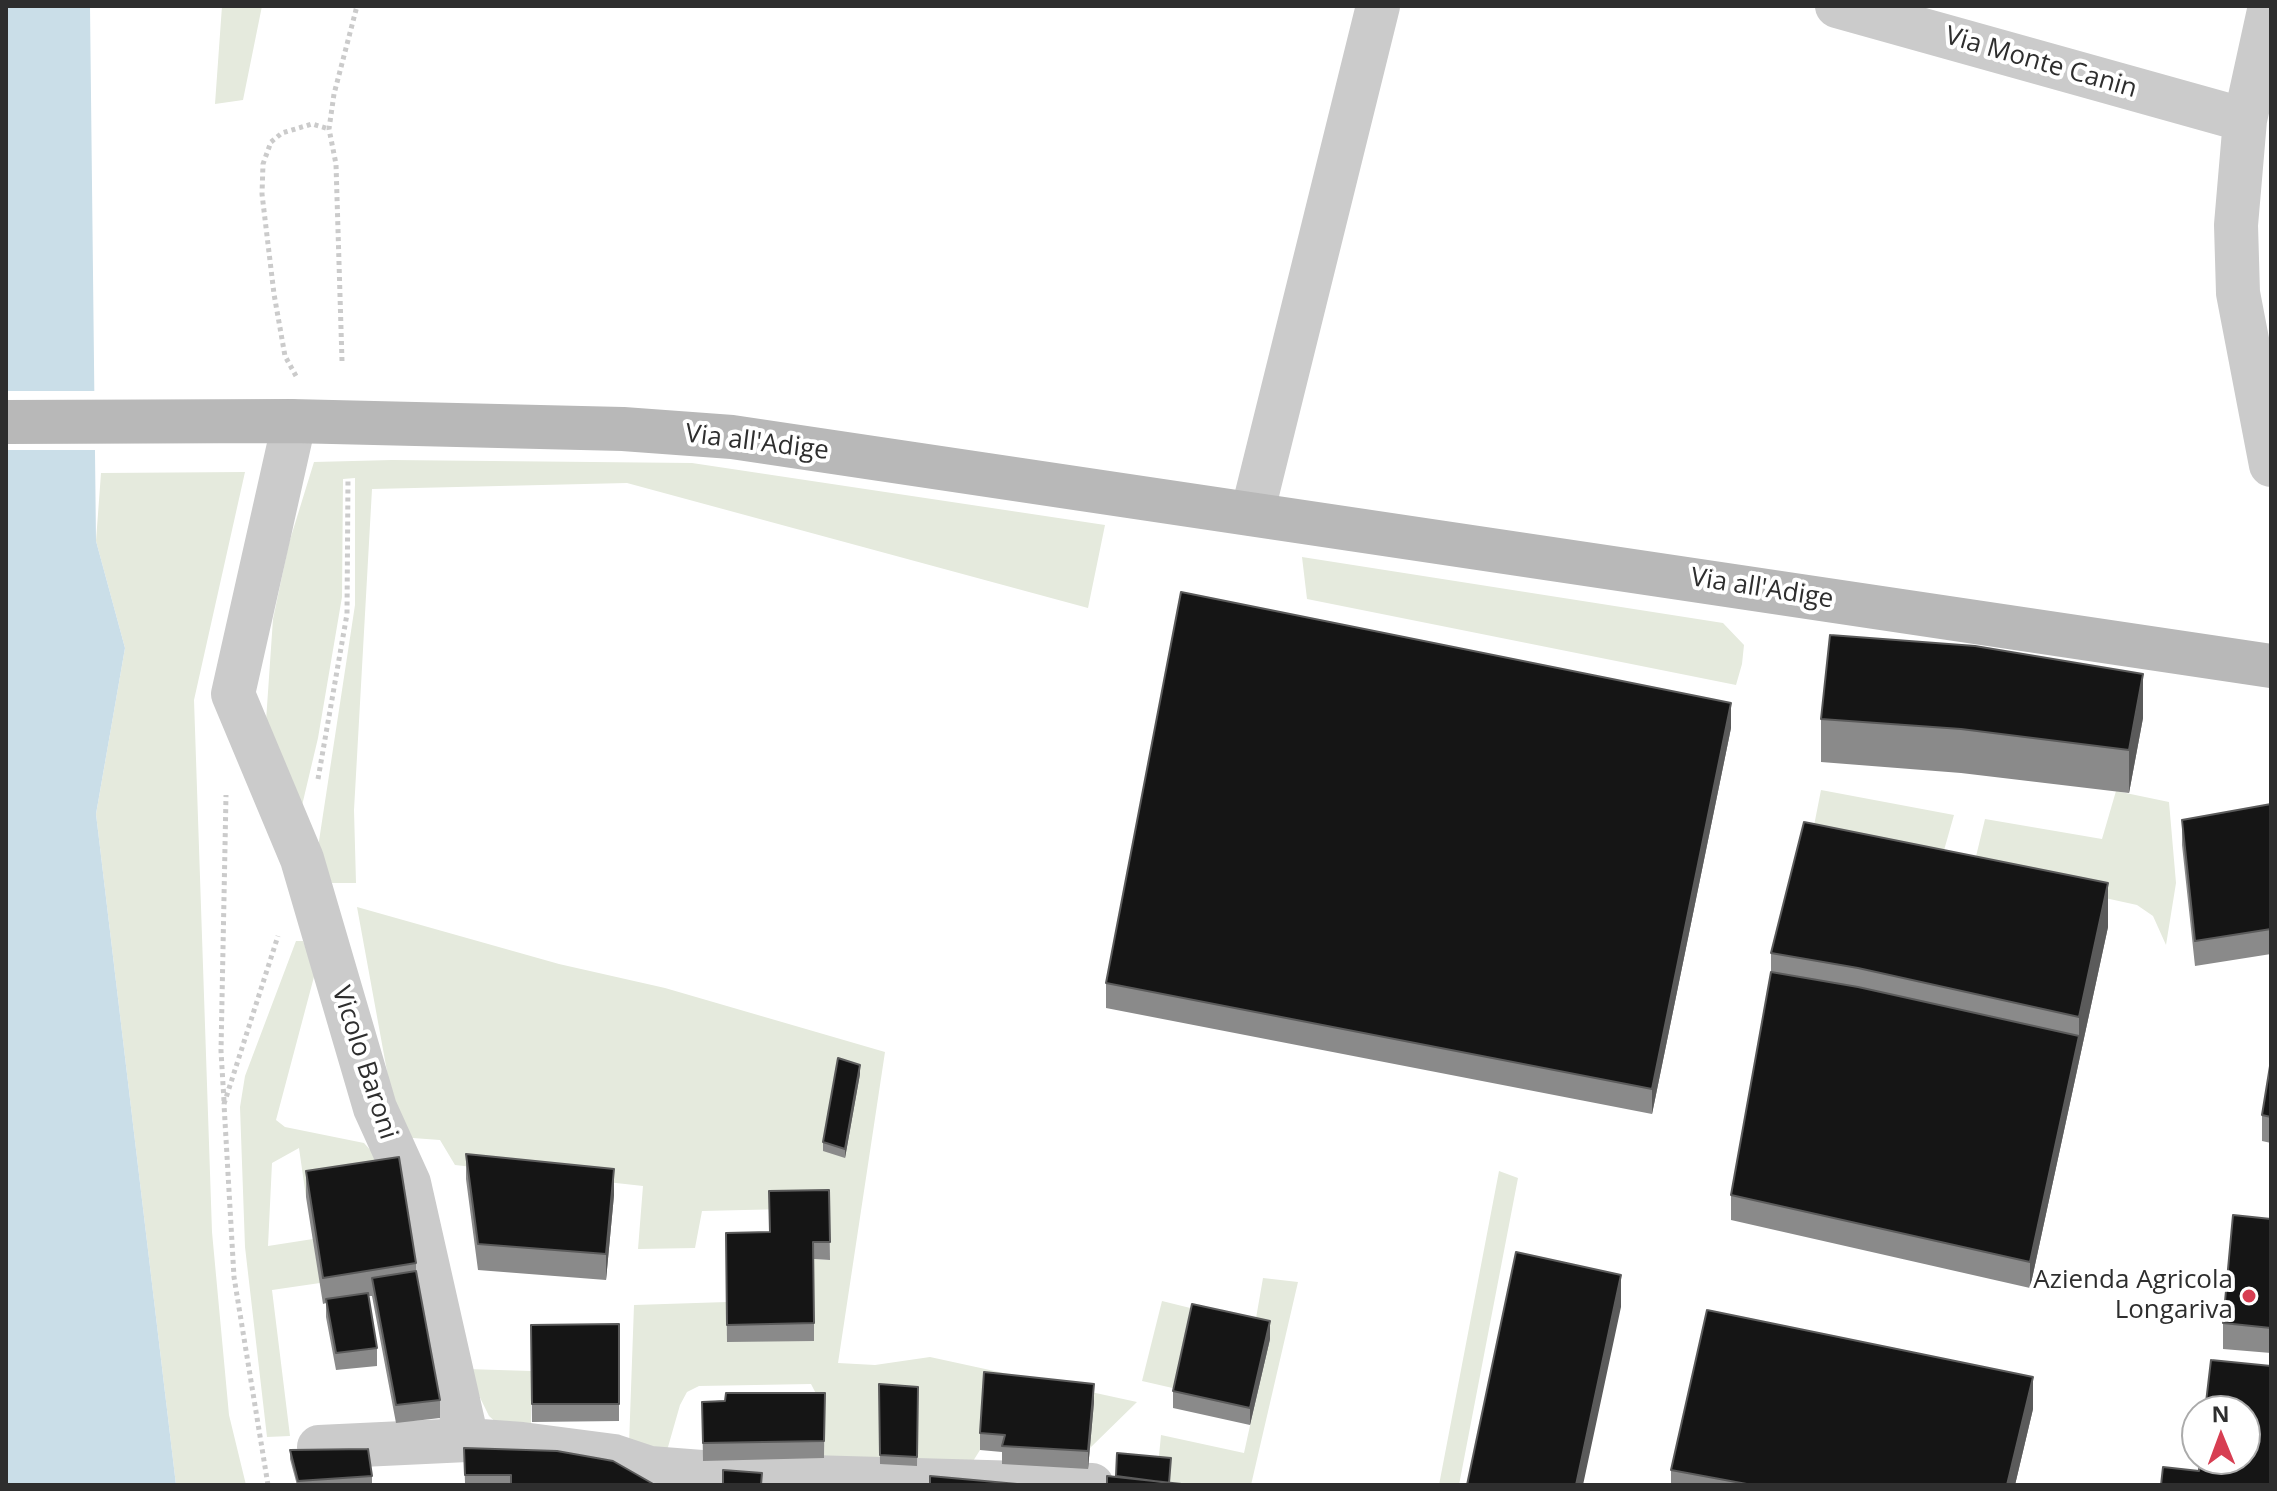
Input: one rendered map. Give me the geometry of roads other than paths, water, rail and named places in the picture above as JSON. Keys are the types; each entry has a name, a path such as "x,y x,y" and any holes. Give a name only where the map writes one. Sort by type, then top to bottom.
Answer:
{"street":[{"path":"1252,514 1378,6"},
{"name":"Via Monte Canin","path":"1837,6 2245,120"},
{"path":"2270,6 2245,120 2236,225 2238,293 2271,465"},
{"name":"Via all'Adige","path":"6,422 275,421 623,429 732,437 2271,666"},
{"name":"Vicolo Baroni","path":"275,421 291,436 233,694 302,859 375,1108 409,1183 467,1440"},
{"path":"319,1447 467,1440 600,1454 657,1476 1092,1485"}],"water":[{"path":"6,6 90,6 96,541 125,648 96,814 176,1485 6,1485"}],"place":[{"name":"Azienda Agricola Longariva","path":"2249,1296"}]}
